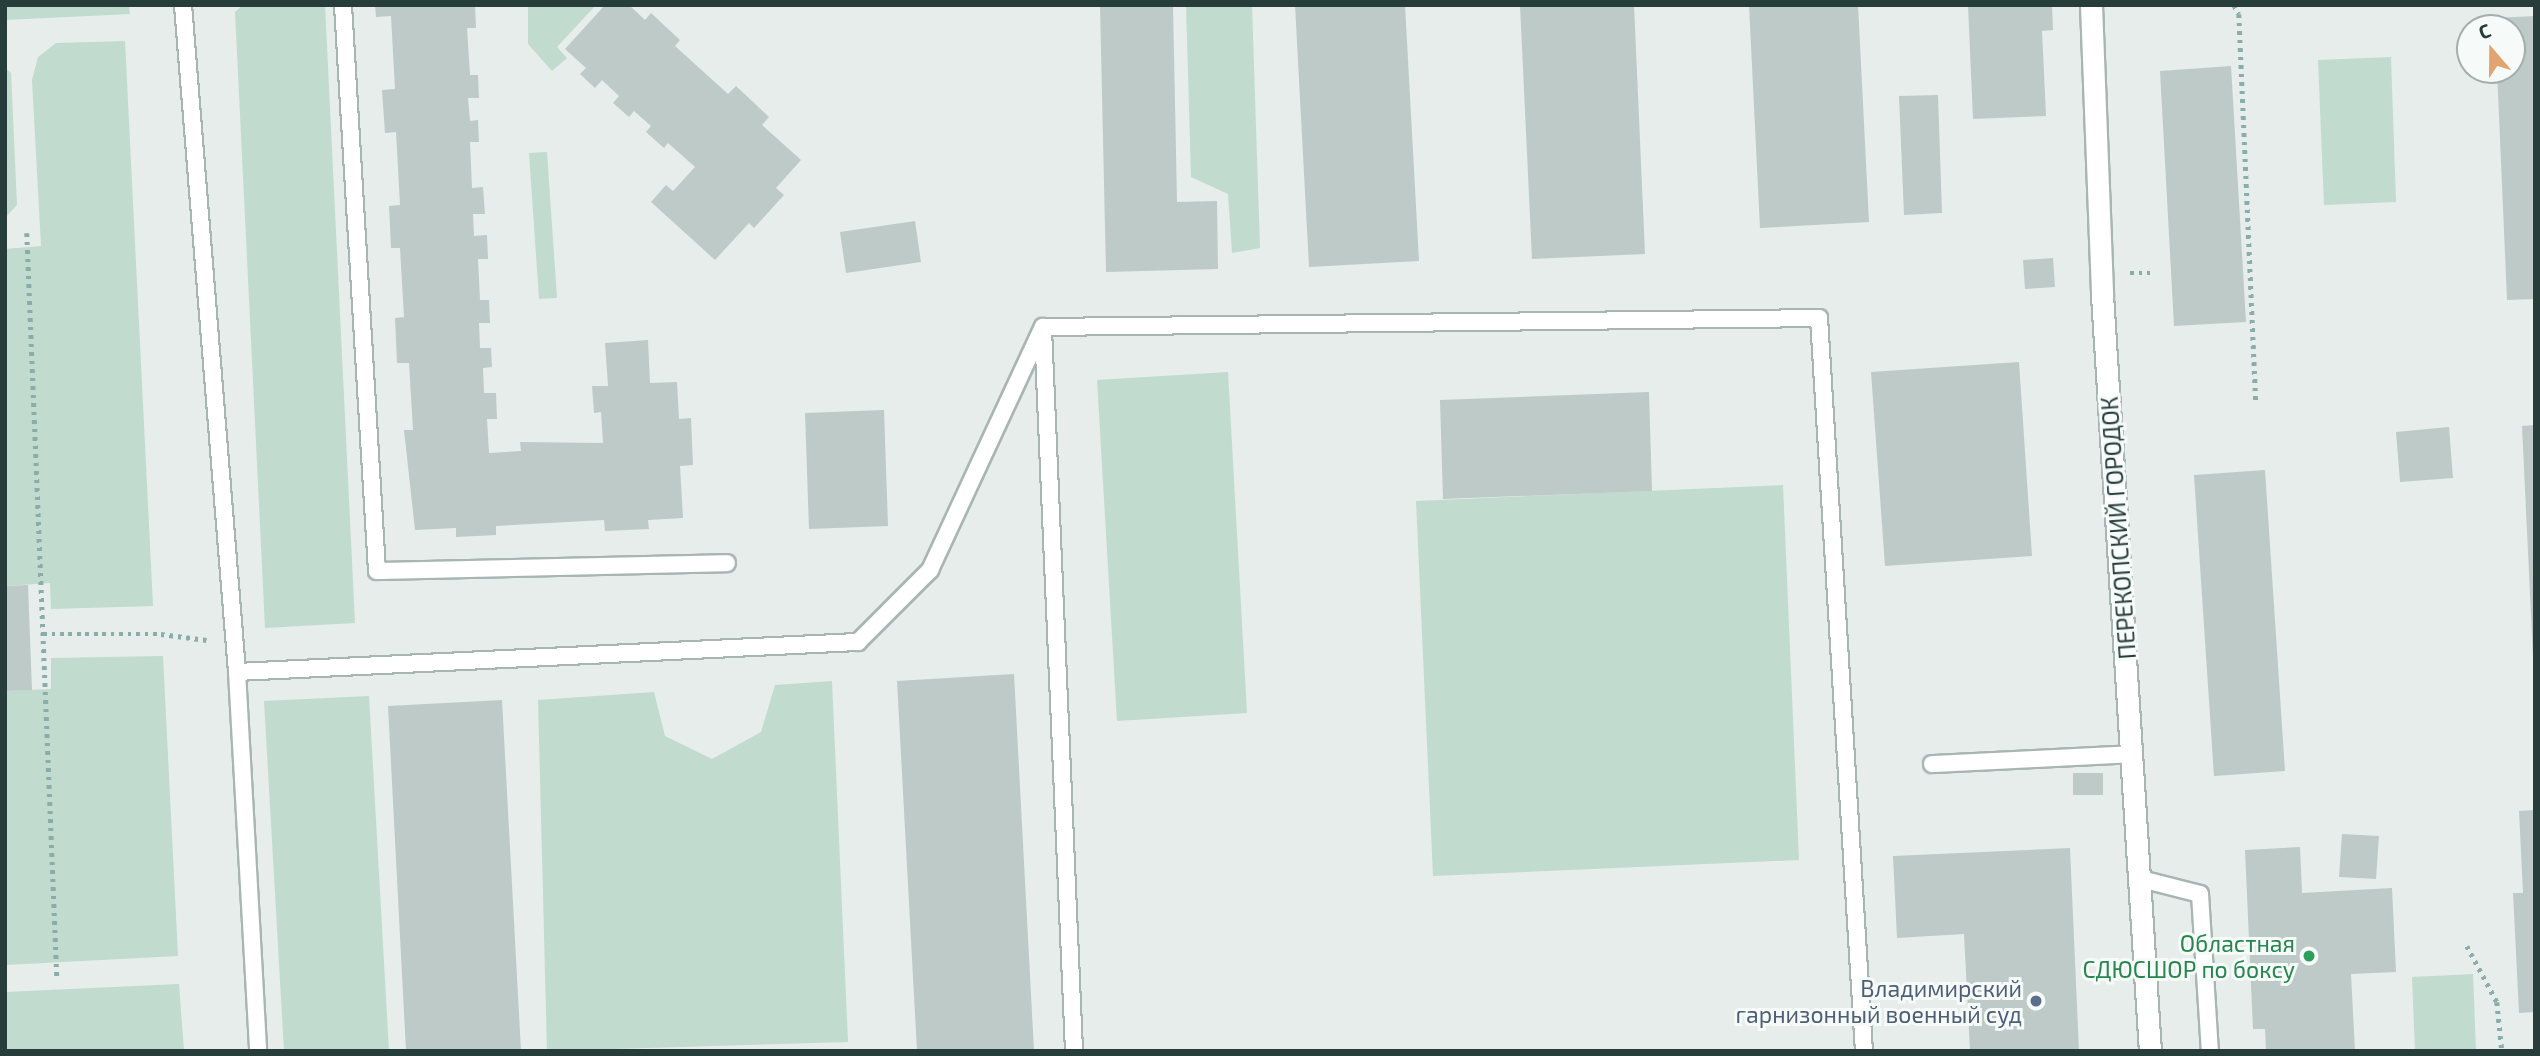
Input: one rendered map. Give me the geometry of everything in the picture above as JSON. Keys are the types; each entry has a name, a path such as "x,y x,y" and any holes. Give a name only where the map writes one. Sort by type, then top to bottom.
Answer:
{"street":[{"name":"ПЕРЕКОПСКИЙ ГОРОДОК","path":"2091,5 2102,295 2150,1051"}],"lane":[{"path":"183,5 237,671 258,1051"},
{"path":"343,5 377,571 727,563"},
{"path":"1043,327 1819,318 1864,1051"},
{"path":"237,671 858,642 930,570 1043,327"},
{"path":"1043,327 1074,1051"},
{"path":"1932,764 2133,754"},
{"path":"2141,879 2200,894 2210,1051"}],"path":[{"path":"2234,5 2239,14 2256,402"},
{"path":"27,233 57,976"},
{"path":"43,634 161,634 235,644"},
{"path":"2467,946 2497,1002 2502,1051"}],"green space":[{"path":"5,5 129,5 130,14 5,20"},
{"path":"243,5 325,5 355,623 265,628 235,12"},
{"path":"528,5 596,5 557,47 567,58 552,71 528,44"},
{"path":"1186,5 1252,5 1260,248 1232,253 1228,194 1191,177"},
{"path":"125,41 153,606 51,609 50,583 5,586 5,249 41,246 32,80 38,57 56,43"},
{"path":"2391,57 2396,202 2324,205 2318,60"},
{"path":"5,68 11,73 17,205 5,218"},
{"path":"547,152 557,298 539,299 529,153"},
{"path":"1228,372 1247,713 1117,721 1097,380"},
{"path":"1783,485 1799,860 1433,876 1416,501"},
{"path":"163,656 178,956 5,965 5,691 51,689 51,658"},
{"path":"832,681 848,1042 547,1051 538,700 654,692 665,736 712,759 761,732 775,685"},
{"path":"369,696 389,1051 284,1051 264,701"},
{"path":"2473,974 2476,1051 2415,1051 2412,977"},
{"path":"179,984 184,1051 5,1051 5,992"}],"building":[{"path":"375,5 475,5 476,28 467,28 470,75 478,75 479,98 468,98 470,121 478,120 479,142 470,142 472,188 483,187 485,214 473,214 474,236 487,235 488,259 478,259 480,300 489,300 490,323 479,323 480,348 491,348 492,367 483,368 484,393 496,393 497,419 487,419 489,453 521,451 520,442 603,443 601,412 594,413 592,386 608,386 605,343 648,340 650,383 677,382 679,419 691,418 693,465 680,466 683,518 648,520 649,529 605,531 604,520 496,526 496,535 456,537 456,528 415,530 404,430 413,430 409,363 397,363 395,318 404,317 400,248 391,248 389,206 400,205 396,132 385,133 382,90 395,89 391,16 376,17"},
{"path":"605,5 629,5 645,20 651,13 680,40 675,46 728,94 736,86 769,117 762,125 801,160 776,188 784,195 754,228 749,223 715,260 651,202 666,185 673,191 695,167 668,143 664,148 646,132 651,126 634,111 629,117 613,103 619,96 602,80 595,88 580,74 586,68 565,49"},
{"path":"1100,5 1173,5 1177,202 1217,201 1218,269 1106,272"},
{"path":"1295,5 1405,5 1419,261 1309,267"},
{"path":"1520,5 1634,5 1645,254 1532,259"},
{"path":"1749,5 1858,5 1869,222 1760,228"},
{"path":"1968,5 2052,5 2053,30 2042,31 2046,116 1973,119"},
{"path":"2526,16 2535,16 2535,299 2507,300 2498,84 2526,84"},
{"path":"2231,66 2246,322 2174,326 2160,71"},
{"path":"1938,95 1942,213 1904,215 1899,96"},
{"path":"915,221 921,262 846,273 840,232"},
{"path":"2053,258 2055,287 2025,289 2023,260"},
{"path":"2019,362 2032,556 1885,566 1871,372"},
{"path":"1649,392 1652,491 1443,499 1440,400"},
{"path":"884,410 888,526 809,529 805,413"},
{"path":"2535,425 2535,657 2533,657 2522,426"},
{"path":"2449,427 2453,478 2400,482 2396,432"},
{"path":"2265,470 2285,771 2214,776 2194,475"},
{"path":"28,585 32,690 5,691 5,586"},
{"path":"1014,674 1034,1051 917,1051 897,681"},
{"path":"502,700 521,1051 406,1051 388,706"},
{"path":"2073,773 2103,773 2103,795 2073,795"},
{"path":"2535,810 2535,1012 2519,1013 2513,893 2523,893 2519,811"},
{"path":"2342,834 2379,836 2376,879 2339,877"},
{"path":"2300,847 2302,893 2392,888 2396,972 2351,974 2355,1051 2266,1051 2265,1029 2253,1029 2245,850"},
{"path":"2070,848 2079,1051 1970,1051 1964,934 1897,938 1893,856"}],"place":[{"name":"Областная СДЮСШОР по боксу","path":"2309,956"},
{"name":"Владимирский гарнизонный военный суд","path":"2036,1001"}]}
